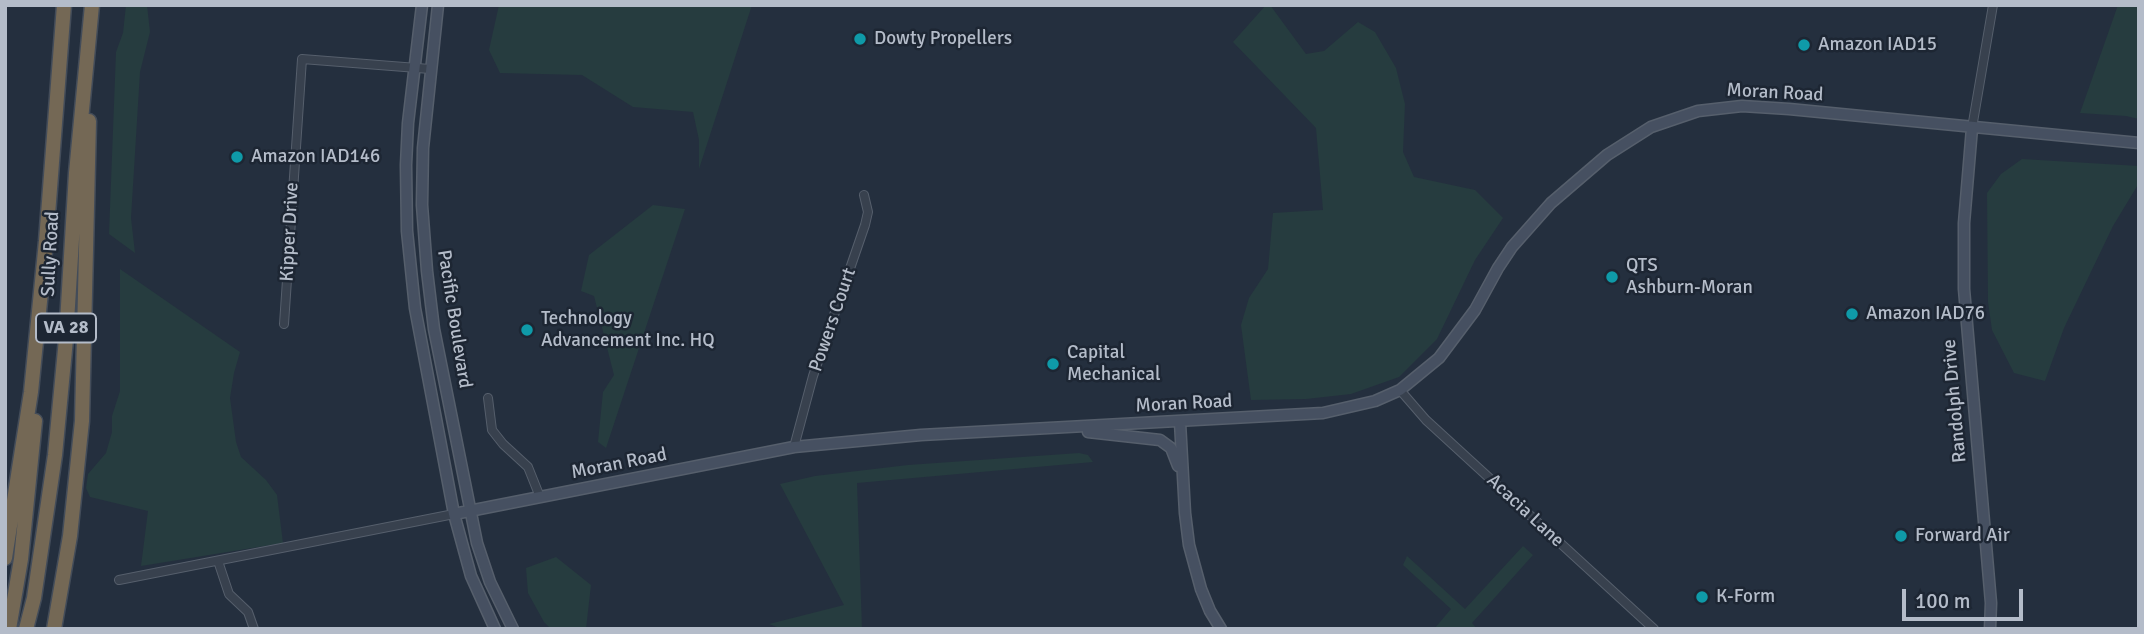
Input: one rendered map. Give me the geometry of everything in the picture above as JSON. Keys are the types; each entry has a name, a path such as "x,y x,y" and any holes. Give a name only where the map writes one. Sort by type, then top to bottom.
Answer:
{"highway":[{"name":"Sully Road","path":"5,558 31,392 46,241 64,5"},
{"name":"Sully Road","path":"26,629 34,598 55,455 66,339 75,186 92,5"},
{"path":"54,629 70,536 82,421 87,288 90,25"},
{"path":"9,629 21,559 36,427 31,392"}],"street":[{"name":"Pacific Boulevard","path":"422,5 414,67 407,165 410,259 415,308 454,514 471,576 495,629"},
{"name":"Pacific Boulevard","path":"439,5 422,148 425,248 434,329 477,543 490,582 513,629"},
{"path":"1972,128 1993,5"},
{"name":"Kipper Drive","path":"284,324 302,59 430,69"},
{"name":"Moran Road","path":"119,580 794,447 921,435 1324,413 1375,401 1400,390 1427,370 1453,342 1475,310 1498,268 1542,212 1607,155 1651,127 1698,111 1742,106 1789,109 2139,144"},
{"name":"Randolph Drive","path":"1972,128 1964,223 1964,289 1990,596 1990,629"},
{"name":"Powers Court","path":"794,447 813,376 865,225 868,212 864,195"},
{"name":"Acacia Lane","path":"1400,390 1426,420 1654,629"},
{"path":"488,398 492,430 528,467 540,497"},
{"path":"1180,422 1185,513 1193,565 1210,611 1221,629"},
{"path":"1043,429 1160,440 1171,448 1182,476"},
{"path":"218,561 229,594 248,612 254,629"}],"green space":[{"path":"126,5 147,5 150,32 140,72 131,218 135,253 109,234 116,52 123,33"},
{"path":"499,5 752,5 699,169 699,140 693,112 633,107 582,75 500,73 489,50"},
{"path":"1266,5 1270,5 1306,54 1324,51 1358,22 1375,32 1396,68 1405,104 1403,152 1414,177 1475,190 1503,218 1475,260 1437,339 1399,377 1351,394 1306,399 1251,400 1241,325 1249,298 1268,269 1273,213 1323,210 1316,128 1233,42"},
{"path":"2118,5 2139,5 2139,119 2080,113"},
{"path":"2022,159 2139,166 2139,183 2113,226 2064,328 2045,381 2014,373 1992,330 1988,302 1987,193 2001,174"},
{"path":"653,205 685,209 606,448 598,442 603,392 614,375 594,296 581,291 589,255"},
{"path":"120,269 240,352 230,398 236,442 241,457 266,480 277,495 283,543 141,566 148,511 90,497 86,488 88,474 106,453 112,432 112,416 120,391"},
{"path":"1079,453 1088,455 1093,462 857,483 862,629 782,629 769,624 844,605 780,484 815,476 908,465"},
{"path":"1523,546 1533,555 1472,623 1477,629 1434,629 1451,609 1403,565 1407,556 1465,609"},
{"path":"556,557 591,585 586,629 551,629 544,622 528,593 526,568"}],"place":[{"name":"Dowty Propellers","path":"860,39"},
{"name":"Amazon IAD15","path":"1804,45"},
{"name":"Amazon IAD146","path":"237,157"},
{"name":"QTS Ashburn-Moran","path":"1612,277"},
{"name":"Amazon IAD76","path":"1852,314"},
{"name":"Technology Advancement Inc. HQ","path":"527,330"},
{"name":"Capital Mechanical","path":"1053,364"},
{"name":"Forward Air","path":"1901,536"},
{"name":"K-Form","path":"1702,597"}]}
